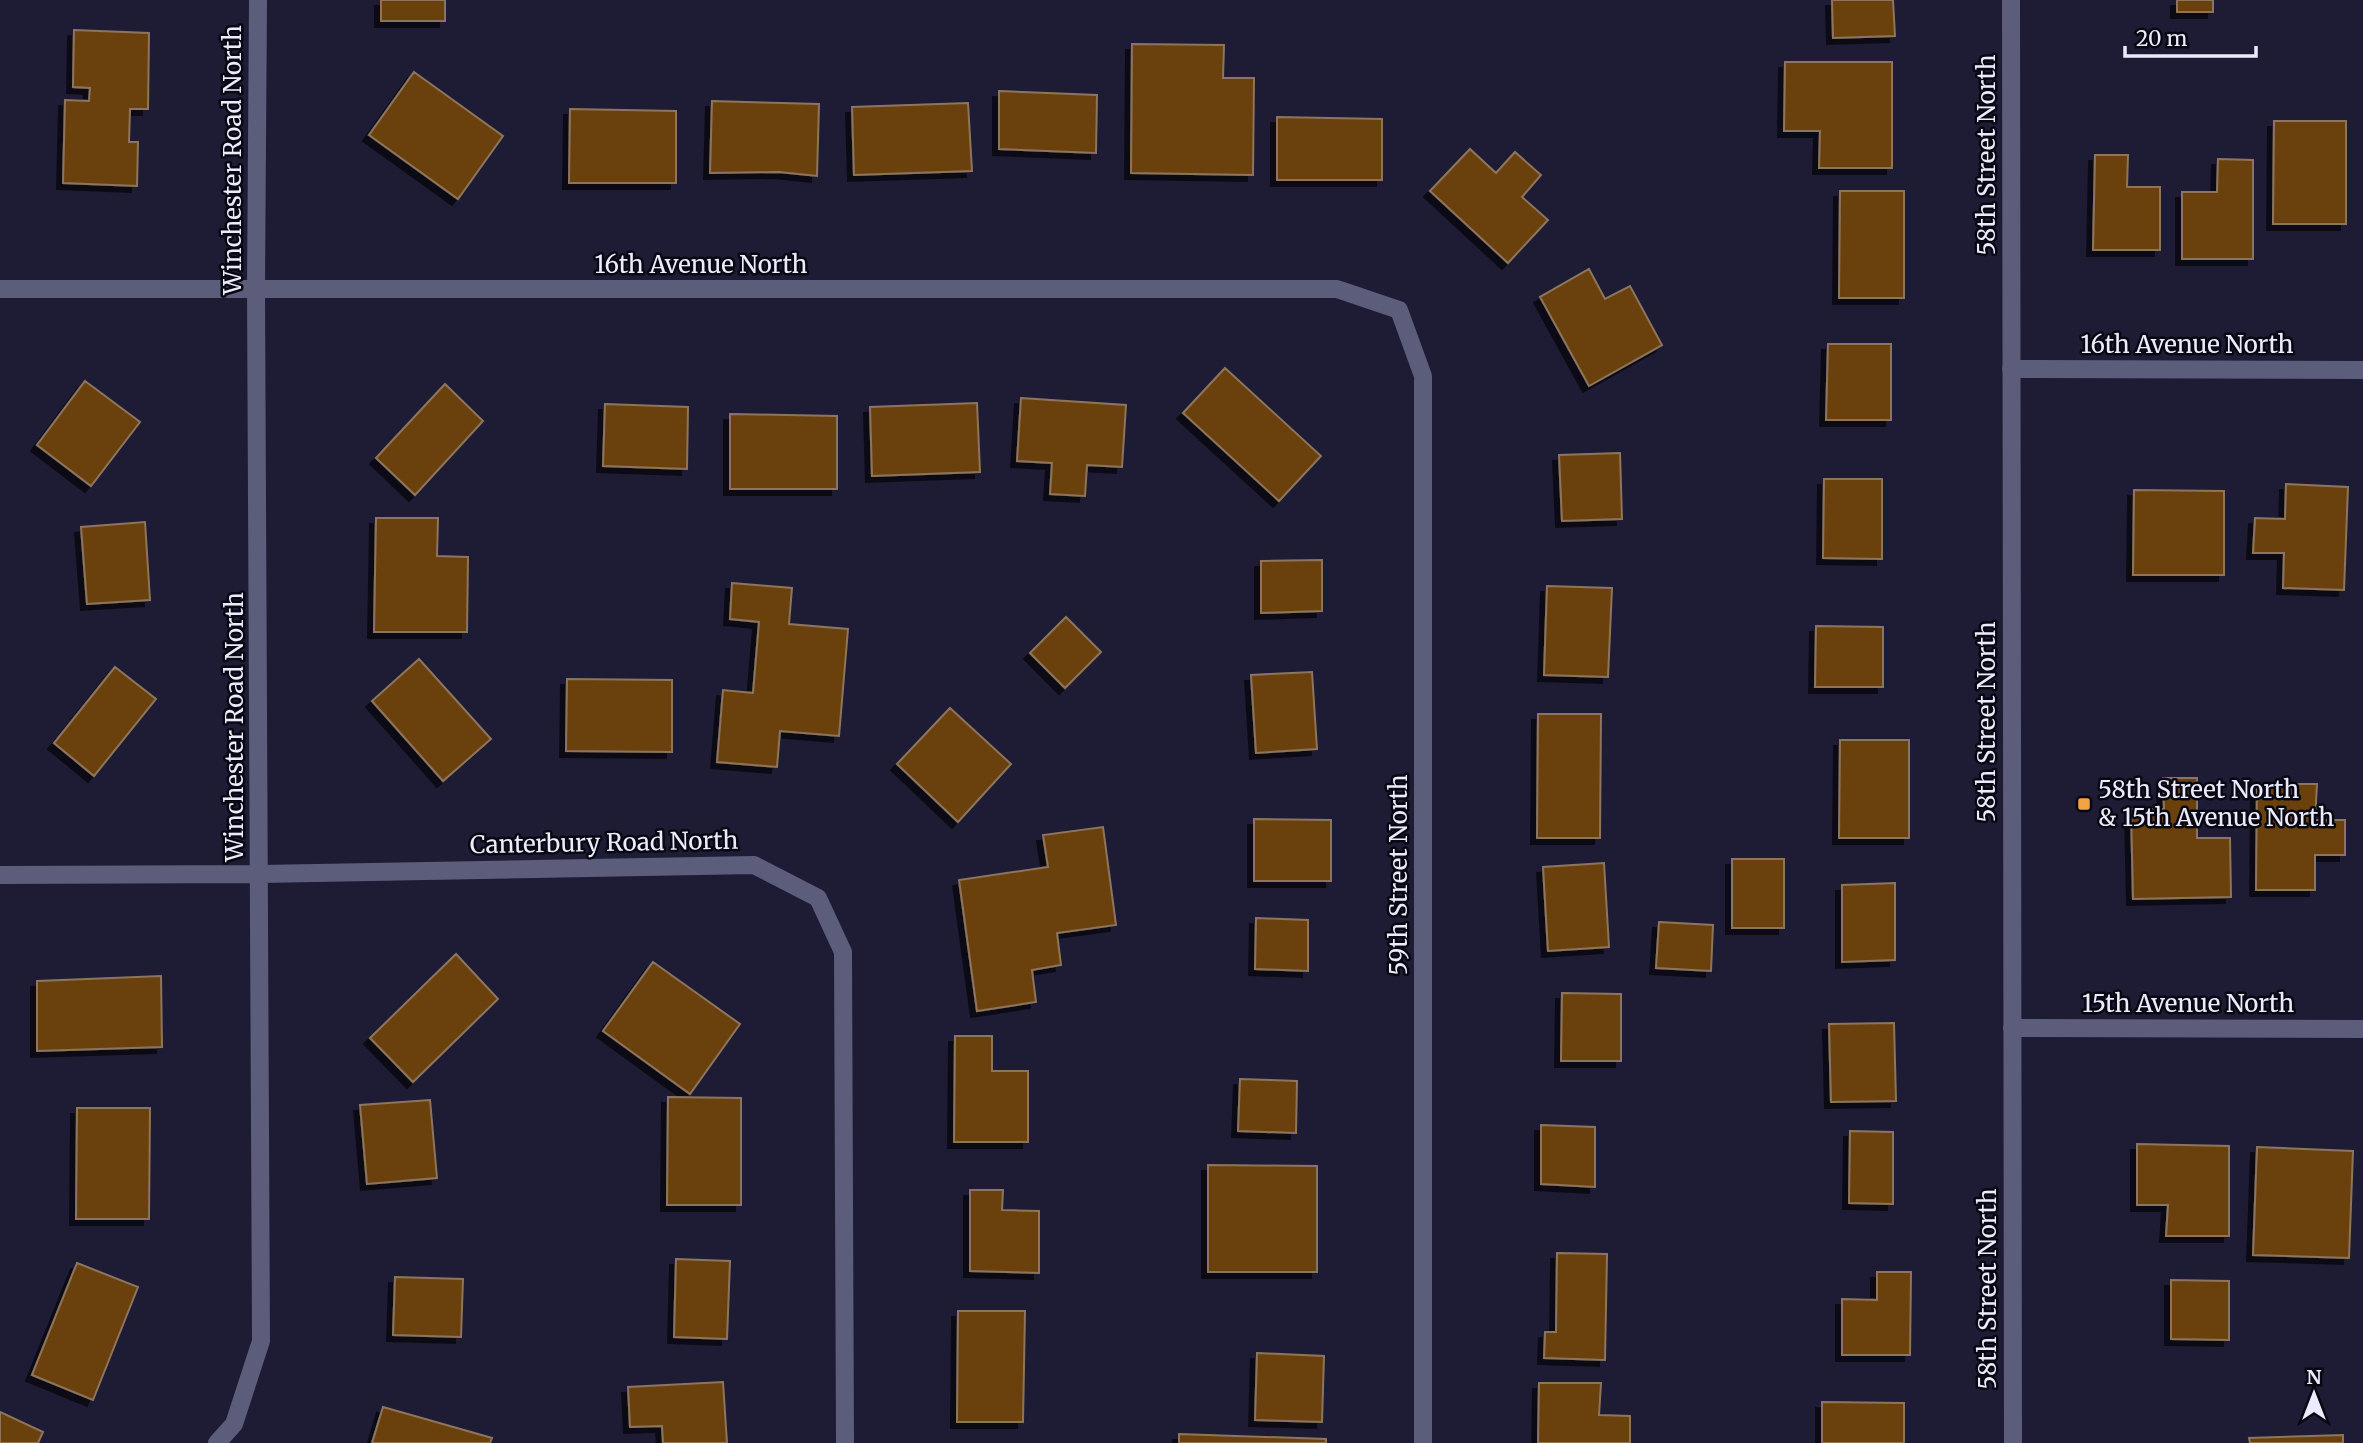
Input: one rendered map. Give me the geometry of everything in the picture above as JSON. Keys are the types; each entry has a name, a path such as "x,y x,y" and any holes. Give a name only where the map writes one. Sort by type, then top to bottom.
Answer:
{"street":[{"name":"Winchester Road North","path":"217,1443 234,1424 261,1341 256,289 258,0"},
{"name":"58th Street North","path":"2011,0 2012,1443"},
{"name":"16th Avenue North","path":"0,289 1337,289 1399,310"},
{"name":"59th Street North","path":"1399,310 1423,376 1423,1443"},
{"name":"16th Avenue North","path":"2011,369 2363,370"},
{"name":"Canterbury Road North","path":"0,875 260,874 754,865 818,898 843,952 845,1443"},
{"name":"15th Avenue North","path":"2012,1028 2363,1029"}],"building":[{"path":"381,0 445,0 445,21 381,21"},
{"path":"1832,0 1893,0 1895,36 1833,38"},
{"path":"2177,0 2213,0 2213,12 2177,12"},
{"path":"74,30 149,33 148,109 130,109 129,142 138,142 137,186 63,183 65,100 89,101 90,88 73,87"},
{"path":"1132,44 1224,45 1223,78 1254,78 1253,175 1131,173"},
{"path":"1785,62 1892,62 1892,168 1819,168 1820,131 1784,131"},
{"path":"414,72 503,136 458,199 369,135"},
{"path":"999,91 1097,95 1096,153 999,149"},
{"path":"712,101 819,104 817,176 779,172 710,173"},
{"path":"968,103 972,171 854,175 852,107"},
{"path":"570,109 676,111 676,183 569,183"},
{"path":"1277,117 1382,119 1382,180 1277,180"},
{"path":"2274,121 2346,121 2346,224 2273,224"},
{"path":"1470,149 1496,173 1515,152 1541,175 1522,197 1548,220 1508,263 1430,191"},
{"path":"2095,155 2128,155 2127,187 2160,187 2160,250 2093,250"},
{"path":"2218,159 2253,160 2253,259 2182,259 2182,192 2217,192"},
{"path":"1840,191 1904,191 1904,298 1839,298"},
{"path":"1589,269 1605,299 1630,286 1662,345 1589,386 1540,297"},
{"path":"1828,344 1891,344 1891,420 1826,420"},
{"path":"1225,368 1321,456 1279,501 1183,413"},
{"path":"85,381 140,422 91,486 37,445"},
{"path":"445,384 483,421 415,495 376,458"},
{"path":"1021,398 1126,405 1122,467 1087,465 1085,496 1050,494 1052,463 1017,461"},
{"path":"977,403 980,472 872,476 870,407"},
{"path":"605,404 688,407 687,469 603,466"},
{"path":"730,414 837,416 837,489 730,489"},
{"path":"1620,453 1622,519 1562,521 1559,455"},
{"path":"1824,479 1882,479 1882,559 1823,558"},
{"path":"2286,484 2348,487 2344,590 2283,588 2284,553 2253,553 2255,518 2285,519"},
{"path":"2134,490 2224,491 2224,575 2133,575"},
{"path":"376,518 438,518 437,556 468,557 467,632 374,632"},
{"path":"145,522 150,600 87,604 81,527"},
{"path":"1322,560 1322,611 1261,613 1261,561"},
{"path":"732,583 792,588 789,624 848,629 839,736 780,731 777,767 717,762 723,690 753,693 759,622 730,619"},
{"path":"1547,586 1612,588 1608,677 1544,675"},
{"path":"1066,617 1101,652 1065,688 1030,653"},
{"path":"1816,626 1883,627 1883,687 1815,687"},
{"path":"419,659 491,739 443,781 372,701"},
{"path":"115,667 156,699 94,776 54,743"},
{"path":"1312,672 1317,749 1256,753 1251,675"},
{"path":"567,679 672,680 672,752 566,751"},
{"path":"950,708 1011,764 958,822 897,764"},
{"path":"1538,714 1601,714 1600,838 1537,838"},
{"path":"1840,740 1909,740 1909,838 1839,838"},
{"path":"2163,778 2197,778 2197,838 2230,838 2231,897 2133,899 2131,809 2164,809"},
{"path":"2257,784 2317,784 2315,820 2345,820 2345,855 2315,855 2315,890 2256,890"},
{"path":"1254,819 1331,820 1331,881 1254,881"},
{"path":"1103,827 1116,925 1057,933 1061,965 1032,970 1036,1002 977,1011 959,880 1048,867 1043,835"},
{"path":"1732,859 1784,859 1784,928 1732,928"},
{"path":"1604,863 1609,947 1548,951 1543,867"},
{"path":"1895,883 1895,960 1842,962 1842,885"},
{"path":"1256,918 1308,920 1308,971 1255,969"},
{"path":"1659,922 1713,925 1711,971 1656,968"},
{"path":"456,954 498,999 413,1082 370,1038"},
{"path":"653,962 740,1024 690,1094 603,1031"},
{"path":"161,976 162,1047 37,1051 37,981"},
{"path":"1562,993 1621,994 1621,1061 1561,1061"},
{"path":"1894,1023 1896,1101 1831,1102 1829,1024"},
{"path":"955,1036 992,1036 992,1071 1028,1071 1028,1142 954,1142"},
{"path":"1240,1079 1297,1081 1296,1133 1238,1131"},
{"path":"668,1097 741,1098 741,1205 667,1205"},
{"path":"430,1100 437,1178 367,1184 360,1105"},
{"path":"77,1108 150,1108 149,1219 76,1219"},
{"path":"1541,1125 1595,1127 1595,1187 1541,1184"},
{"path":"1850,1131 1893,1132 1893,1204 1849,1203"},
{"path":"2137,1144 2229,1146 2229,1236 2166,1236 2168,1205 2137,1205"},
{"path":"2257,1147 2353,1151 2349,1258 2253,1255"},
{"path":"1208,1165 1317,1166 1317,1272 1208,1272"},
{"path":"970,1190 1003,1190 1002,1210 1039,1211 1039,1273 970,1271"},
{"path":"1557,1253 1607,1254 1605,1360 1544,1358 1545,1332 1556,1332"},
{"path":"676,1259 730,1261 727,1339 674,1337"},
{"path":"77,1263 138,1287 93,1400 32,1375"},
{"path":"1877,1272 1911,1272 1910,1355 1842,1355 1842,1299 1877,1300"},
{"path":"395,1277 463,1279 461,1337 393,1335"},
{"path":"2171,1280 2229,1281 2229,1340 2171,1339"},
{"path":"958,1311 1025,1311 1023,1422 957,1422"},
{"path":"1257,1353 1324,1356 1322,1422 1255,1420"},
{"path":"723,1382 727,1443 663,1443 662,1426 630,1427 628,1387"},
{"path":"1539,1383 1601,1383 1599,1415 1630,1416 1630,1443 1538,1443"},
{"path":"1822,1402 1904,1403 1904,1443 1822,1443"},
{"path":"383,1407 492,1438 490,1443 372,1443"},
{"path":"0,1412 43,1432 38,1443 0,1443"},
{"path":"1179,1434 1326,1439 1326,1443 1179,1443"},
{"path":"2343,1435 2343,1443 2250,1443 2249,1438"}],"place":[{"name":"58th Street North & 15th Avenue North","path":"2084,804"}]}
